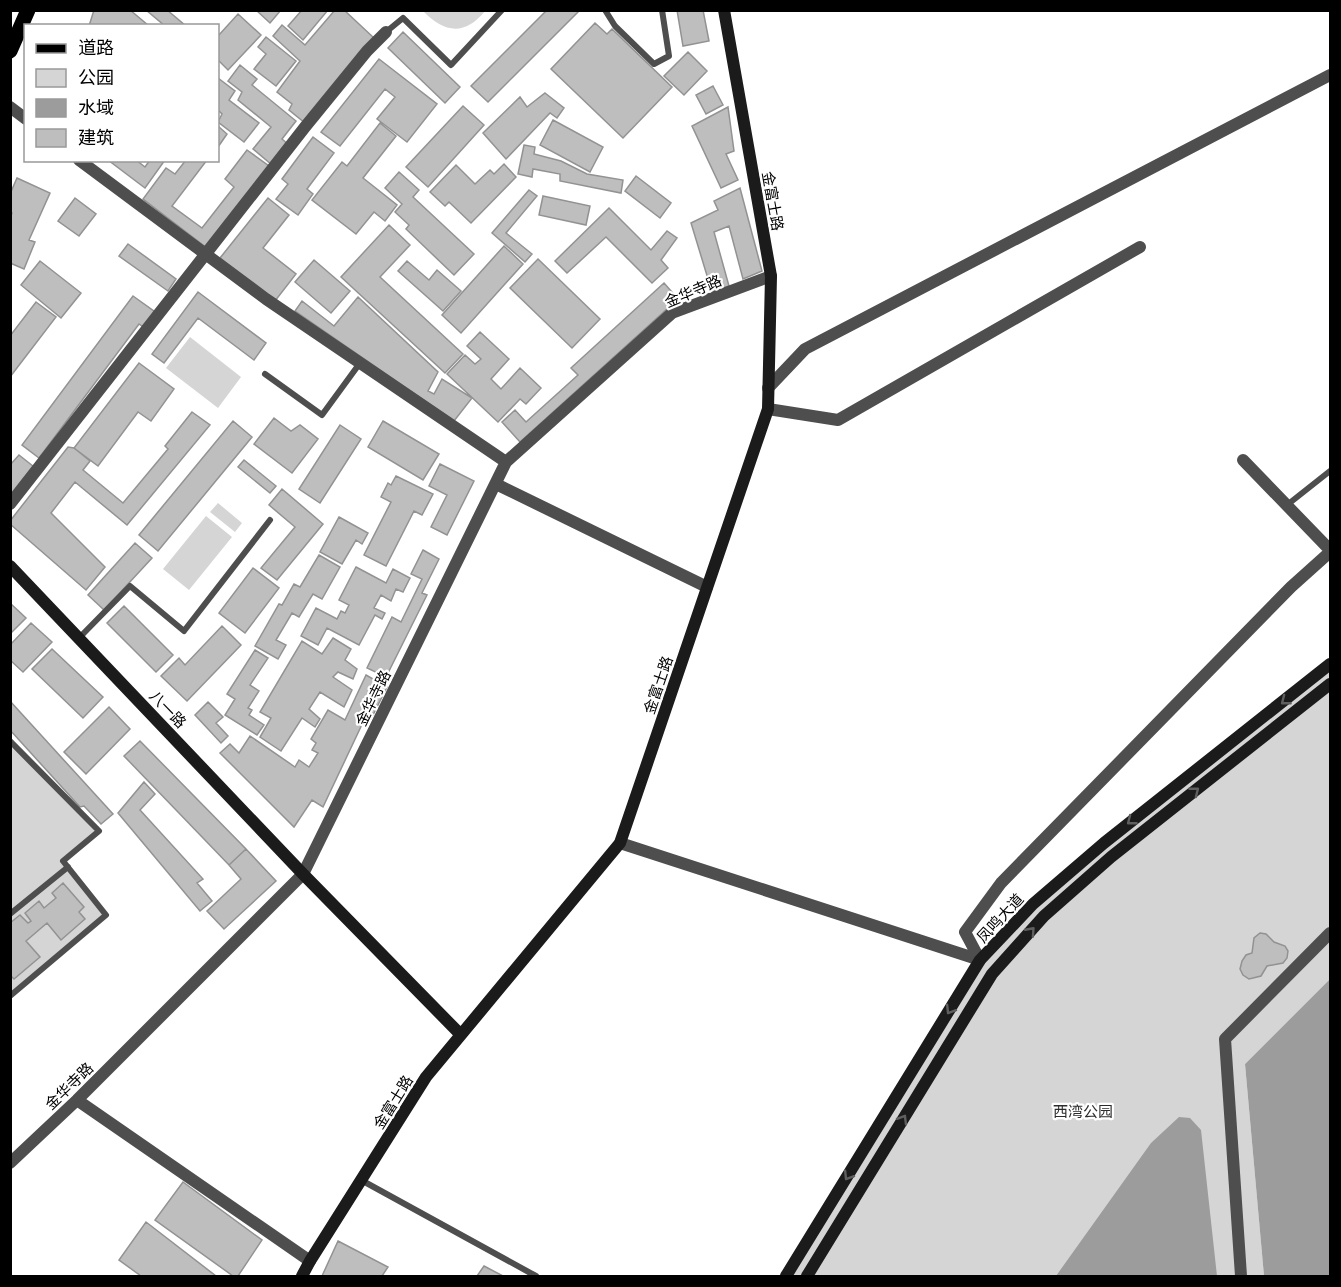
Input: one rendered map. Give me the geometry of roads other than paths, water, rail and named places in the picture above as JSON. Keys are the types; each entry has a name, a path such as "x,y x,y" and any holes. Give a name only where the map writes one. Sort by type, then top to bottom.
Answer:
{"main road":[{"path":"10,51 28,10"}],"street":[{"name":"金富士路","path":"302,1276 426,1077 620,843 768,409 771,276 724,10"},
{"path":"10,504 312,118 367,51 386,32"},
{"path":"768,388 805,349 1330,75"},
{"path":"10,107 24,118"},
{"path":"82,162 266,299 506,462"},
{"path":"768,409 838,420 1140,247"},
{"name":"金华寺路","path":"10,1163 77,1100 303,874 506,462 672,313 771,276"},
{"path":"980,960 965,932 1001,883 1291,587 1330,551 1243,460"},
{"path":"496,484 707,587"},
{"name":"八一路","path":"10,566 303,874 461,1035"},
{"name":"凤鸣大道","path":"786,1276 980,960 1033,904 1104,843 1330,664"},
{"name":"凤鸣大道","path":"807,1276 992,974 1044,916 1111,857 1330,684"},
{"path":"620,843 980,960"},
{"path":"1241,1276 1225,1039 1330,933"},
{"path":"77,1100 310,1261"}],"lane":[{"path":"386,32 403,18 451,65 502,10"},
{"path":"605,10 615,26 654,64 669,56 662,10"},
{"path":"265,374 322,416 360,363"},
{"path":"1287,505 1330,471"},
{"path":"79,638 130,586 184,631 270,520"},
{"path":"10,741 99,831 63,861 106,915 10,996"},
{"path":"10,914 68,867"},
{"path":"361,1180 536,1276"}],"water":[{"path":"1330,979 1330,1276 1264,1276 1245,1064"},
{"path":"1179,1117 1190,1118 1201,1130 1217,1276 1056,1276 1151,1143"}],"park label":[{"name":"西湾公园","path":"1083,1111"}]}
